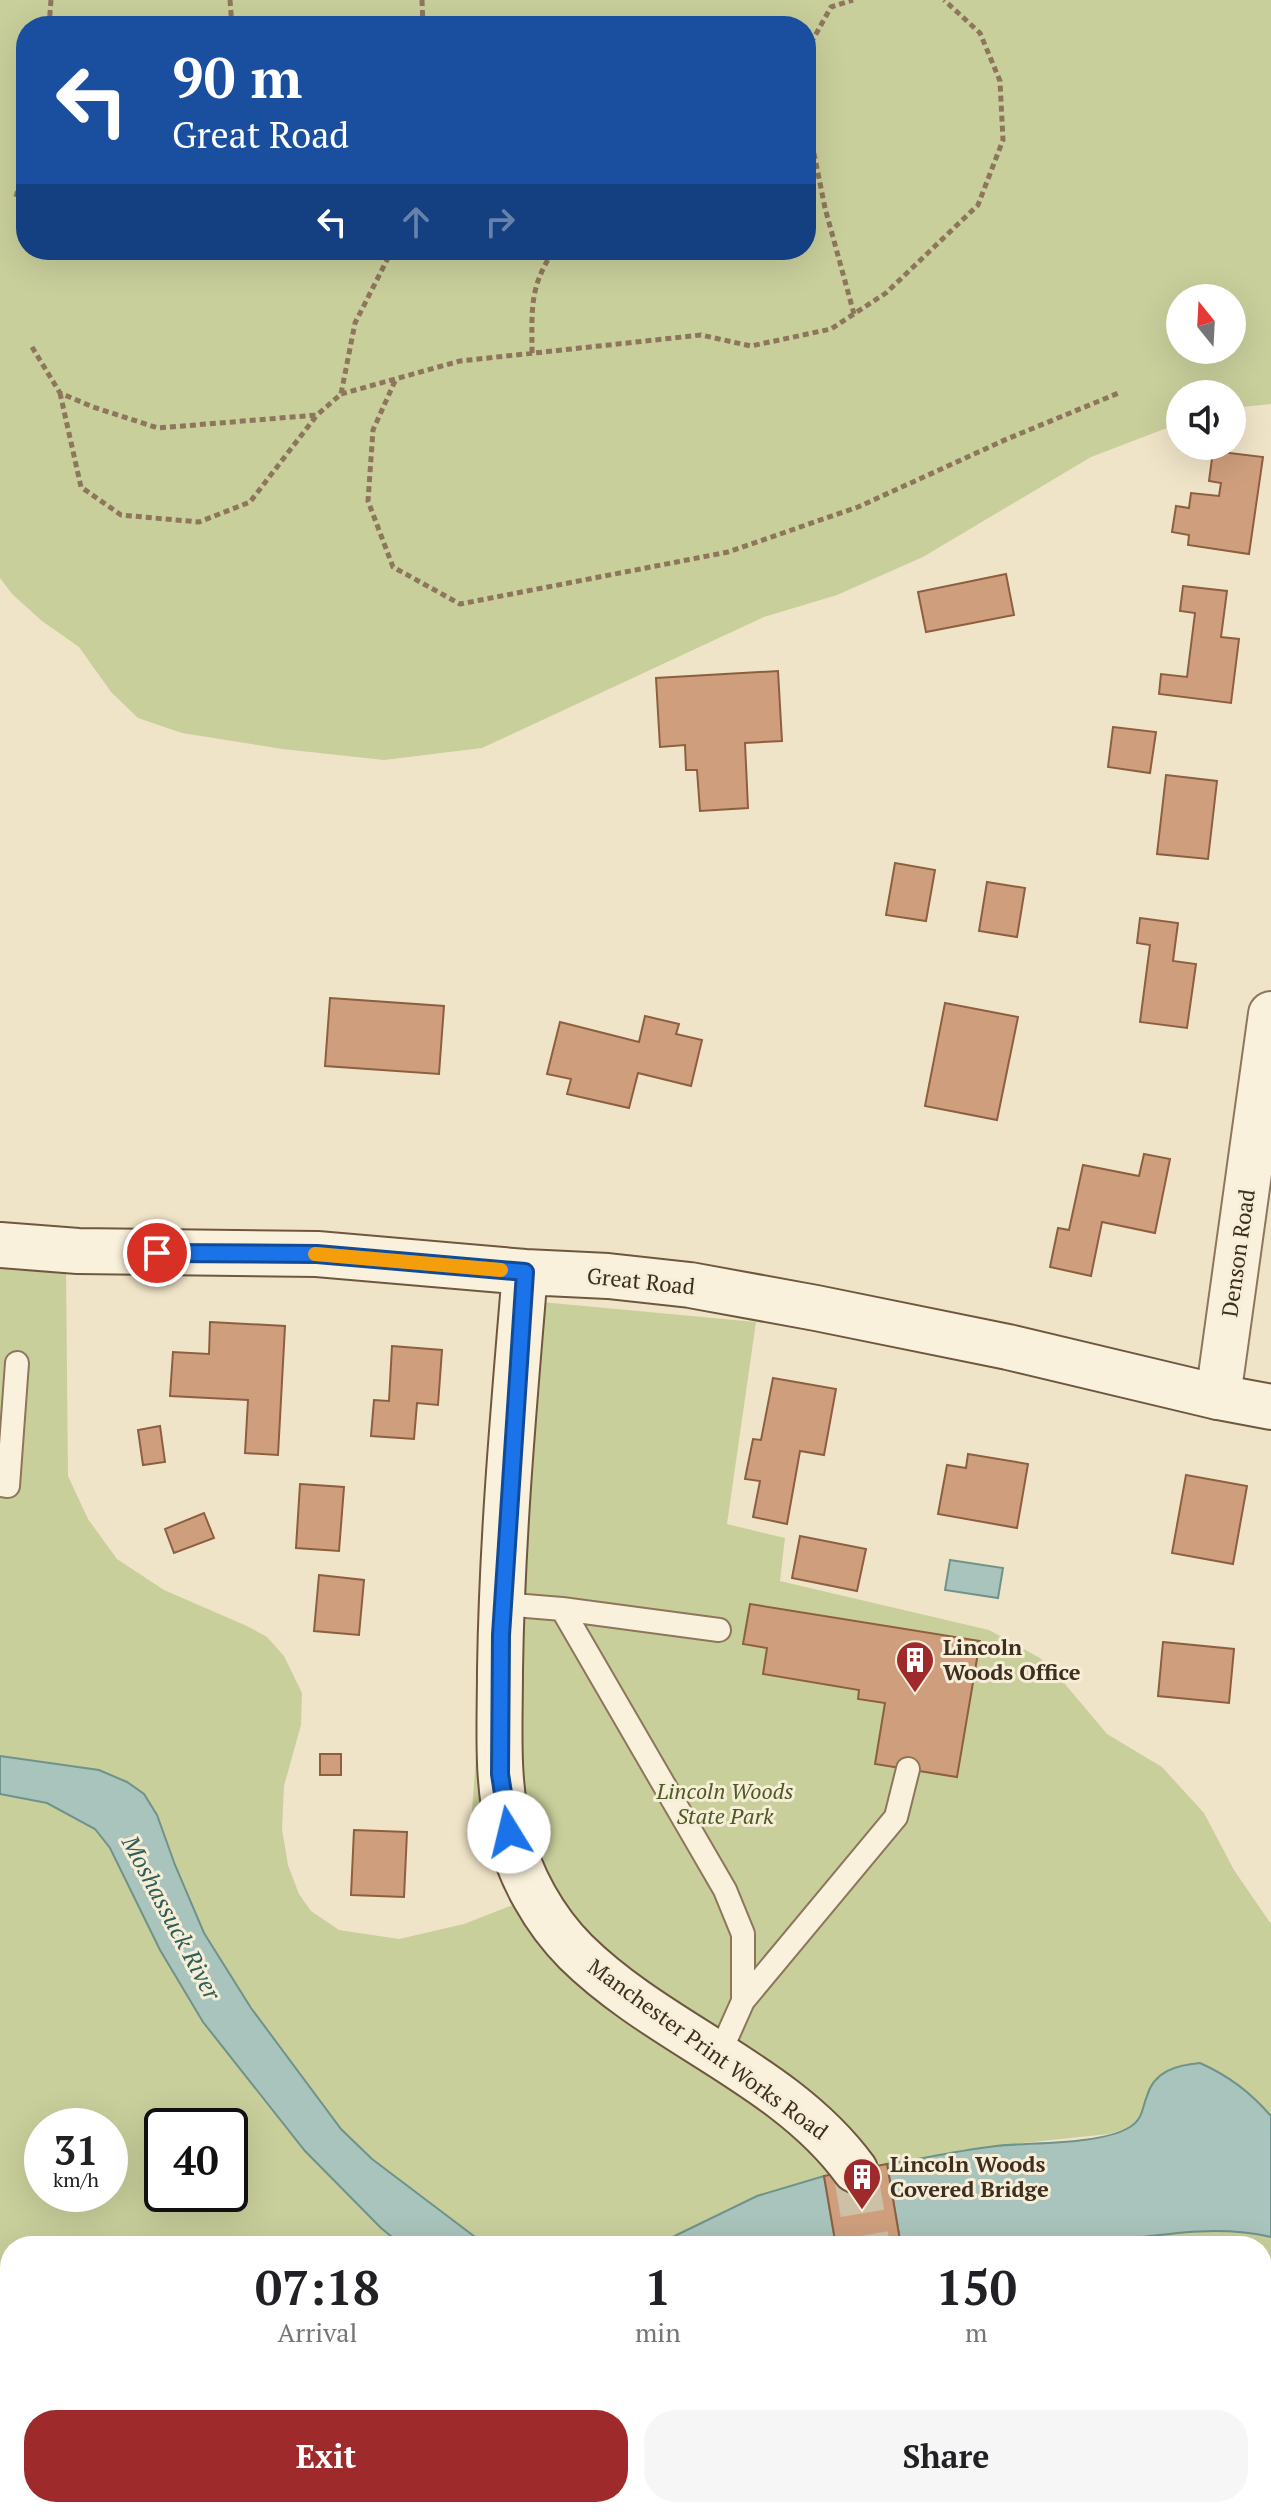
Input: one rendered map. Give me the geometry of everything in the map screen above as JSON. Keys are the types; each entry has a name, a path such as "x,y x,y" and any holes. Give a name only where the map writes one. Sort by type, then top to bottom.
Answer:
{"street":[{"name":"Denson Road","path":"1218,1397 1271,1014"},
{"name":"Great Road","path":"1,1254 78,1251 317,1254 608,1276 739,1294 1008,1347 1271,1407"},
{"name":"Manchester Print Works Road","path":"525,1272 502,1604 500,1774 509,1832 521,1868 542,1909 576,1951 629,1995 805,2117 834,2142 855,2170"}],"lane":[{"path":"0,1485 8,1486 17,1363"},
{"path":"502,1604 719,1630"},
{"path":"562,1609 725,1890 743,1934 743,2001"},
{"path":"718,2057 743,2001 896,1817 908,1769"}],"path":[{"path":"816,34 831,7 853,0"},
{"path":"32,347 60,393 81,487 121,515 199,522 250,502 317,415 341,394 460,361 701,335 751,346 831,329 886,293 978,205 1003,140 1000,81 980,33 944,0"},
{"path":"816,163 854,314"},
{"path":"341,394 355,323 387,260"},
{"path":"532,353 533,300 540,270 547,260"},
{"path":"395,381 373,430 368,501 393,567 460,604 728,552 858,507 1007,439 1121,392"},
{"path":"60,393 158,428 317,415"}],"green space":[{"path":"0,0 1271,0 1271,404 1246,407 1246,380 1166,380 1166,428 1091,457 923,557 837,595 764,617 482,748 384,760 282,749 182,733 138,718 111,692 79,647 42,621 12,594 0,578"},
{"name":"Lincoln Woods State Park","path":"0,1262 66,1265 68,1476 88,1519 117,1559 164,1590 267,1637 284,1656 302,1693 301,1725 284,1786 282,1829 288,1865 299,1894 311,1911 339,1930 399,1939 464,1924 515,1904 472,1811 509,1299 756,1322 727,1524 785,1538 780,1581 989,1630 1040,1658 1107,1734 1162,1767 1204,1813 1234,1870 1271,1924 1271,2116 1253,2096 1146,2097 1143,2114 1131,2127 1109,2134 994,2146 887,2164 842,2236 834,2236 823,2176 757,2196 724,2211 768,2236 0,2236 0,1794 47,1803 95,1829 110,1848 160,1950 203,2022 265,2099 331,2116 251,2008 204,1933 157,1815 99,1770 0,1756"},
{"path":"1221,2231 1265,2236 1136,2236"}],"water":[{"path":"950,1560 1003,1568 998,1598 945,1590"},
{"name":"Moshassuck River","path":"0,1756 99,1770 127,1782 144,1794 157,1815 204,1933 251,2008 341,2129 372,2159 474,2236 391,2236 381,2228 305,2151 203,2022 160,1950 110,1848 95,1829 47,1803 0,1794"},
{"path":"1200,2063 1220,2073 1255,2099 1271,2116 1271,2236 1219,2231 1150,2236 899,2236 887,2164 982,2148 1084,2140 1117,2133 1137,2120 1155,2081 1183,2065"},
{"path":"824,2176 834,2236 675,2236 757,2196"}],"building":[{"path":"1246,455 1263,457 1249,554 1188,545 1189,535 1172,532 1176,506 1189,508 1191,493 1219,496 1221,483 1209,481 1212,460 1246,460"},
{"path":"1006,574 1014,615 926,632 918,592"},
{"path":"1183,586 1227,591 1221,637 1239,639 1231,703 1159,694 1161,674 1187,677 1195,613 1180,611"},
{"path":"778,671 782,741 745,743 748,808 700,811 697,770 686,770 685,745 660,747 656,678"},
{"path":"1113,727 1156,732 1150,773 1108,767"},
{"path":"1166,775 1217,781 1208,859 1157,854"},
{"path":"895,863 935,870 926,921 886,915"},
{"path":"987,882 1025,888 1017,937 979,931"},
{"path":"1140,918 1178,923 1173,961 1196,964 1187,1028 1140,1022 1150,945 1137,943"},
{"path":"330,998 444,1006 439,1074 325,1066"},
{"path":"945,1003 1018,1017 997,1120 925,1106"},
{"path":"645,1016 679,1024 676,1034 702,1040 691,1086 638,1073 629,1108 567,1094 571,1079 547,1074 560,1022 639,1042"},
{"path":"1144,1154 1170,1159 1155,1233 1102,1222 1091,1276 1050,1267 1058,1228 1069,1230 1083,1165 1139,1176"},
{"path":"210,1322 285,1326 278,1455 245,1453 248,1400 170,1396 173,1352 209,1354"},
{"path":"392,1346 442,1350 438,1405 417,1403 414,1439 371,1436 374,1400 389,1401"},
{"path":"773,1378 836,1389 824,1455 800,1451 787,1524 753,1517 760,1481 745,1479 753,1439 761,1440"},
{"path":"160,1426 165,1462 143,1465 138,1430"},
{"path":"968,1454 1028,1464 1017,1528 938,1514 947,1465 966,1468"},
{"path":"1186,1475 1247,1486 1233,1564 1172,1553"},
{"path":"300,1484 344,1487 339,1551 296,1548"},
{"path":"204,1513 214,1538 174,1553 165,1529"},
{"path":"800,1536 866,1549 857,1591 792,1578"},
{"path":"319,1575 364,1580 359,1635 314,1631"},
{"name":"Lincoln Woods Office","path":"750,1604 980,1641 957,1777 875,1764 885,1703 858,1699 859,1690 763,1674 767,1648 743,1644"},
{"path":"1163,1642 1234,1649 1229,1703 1158,1696"},
{"path":"320,1754 341,1754 341,1775 320,1775"},
{"path":"354,1830 407,1832 404,1897 351,1895"},
{"name":"Lincoln Woods Covered Bridge","path":"887,2164 899,2236 834,2236 824,2176"}],"tunnel":[{"path":"855,2170 866,2236"}],"slow traffic":[{"path":"315,1254 501,1270"}],"place":[{"name":"Lincoln Woods Office","path":"915,1694"},
{"name":"Lincoln Woods Covered Bridge","path":"862,2211"}],"route":[{"path":"157,1253 317,1254 525,1272 501,1635 500,1774 509,1832"}]}
